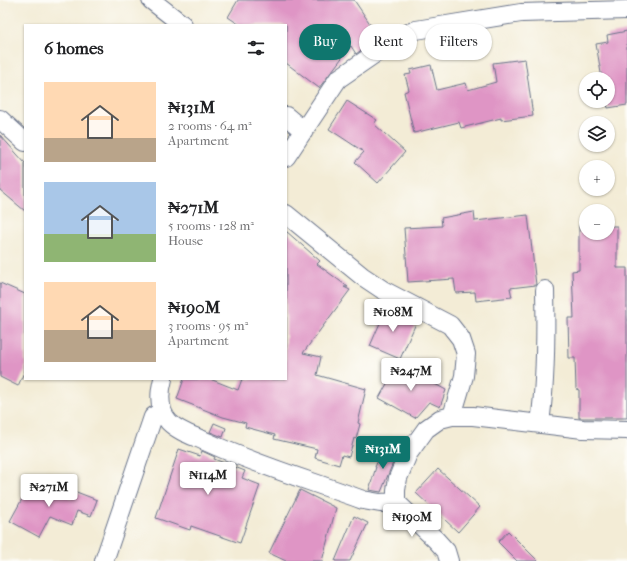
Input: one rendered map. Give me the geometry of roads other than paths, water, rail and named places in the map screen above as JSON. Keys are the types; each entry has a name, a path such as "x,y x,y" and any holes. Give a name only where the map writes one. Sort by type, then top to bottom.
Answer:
{"street":[{"path":"151,0 182,24"},
{"path":"287,156 338,79 398,37 416,30 520,6 627,10"},
{"path":"287,117 304,131"},
{"path":"0,119 24,141"},
{"path":"287,215 362,276 383,290 450,325 461,339 466,354 464,376 452,416"},
{"path":"540,423 544,397 546,336 545,290"},
{"path":"163,380 160,401 162,410 169,421 177,428 239,456 363,500 380,503 396,502"},
{"path":"104,561 150,424 153,417 162,410"},
{"path":"449,561 446,551 396,502 398,478 408,454 426,429 440,419 452,416 473,416 583,429 627,430"}]}
